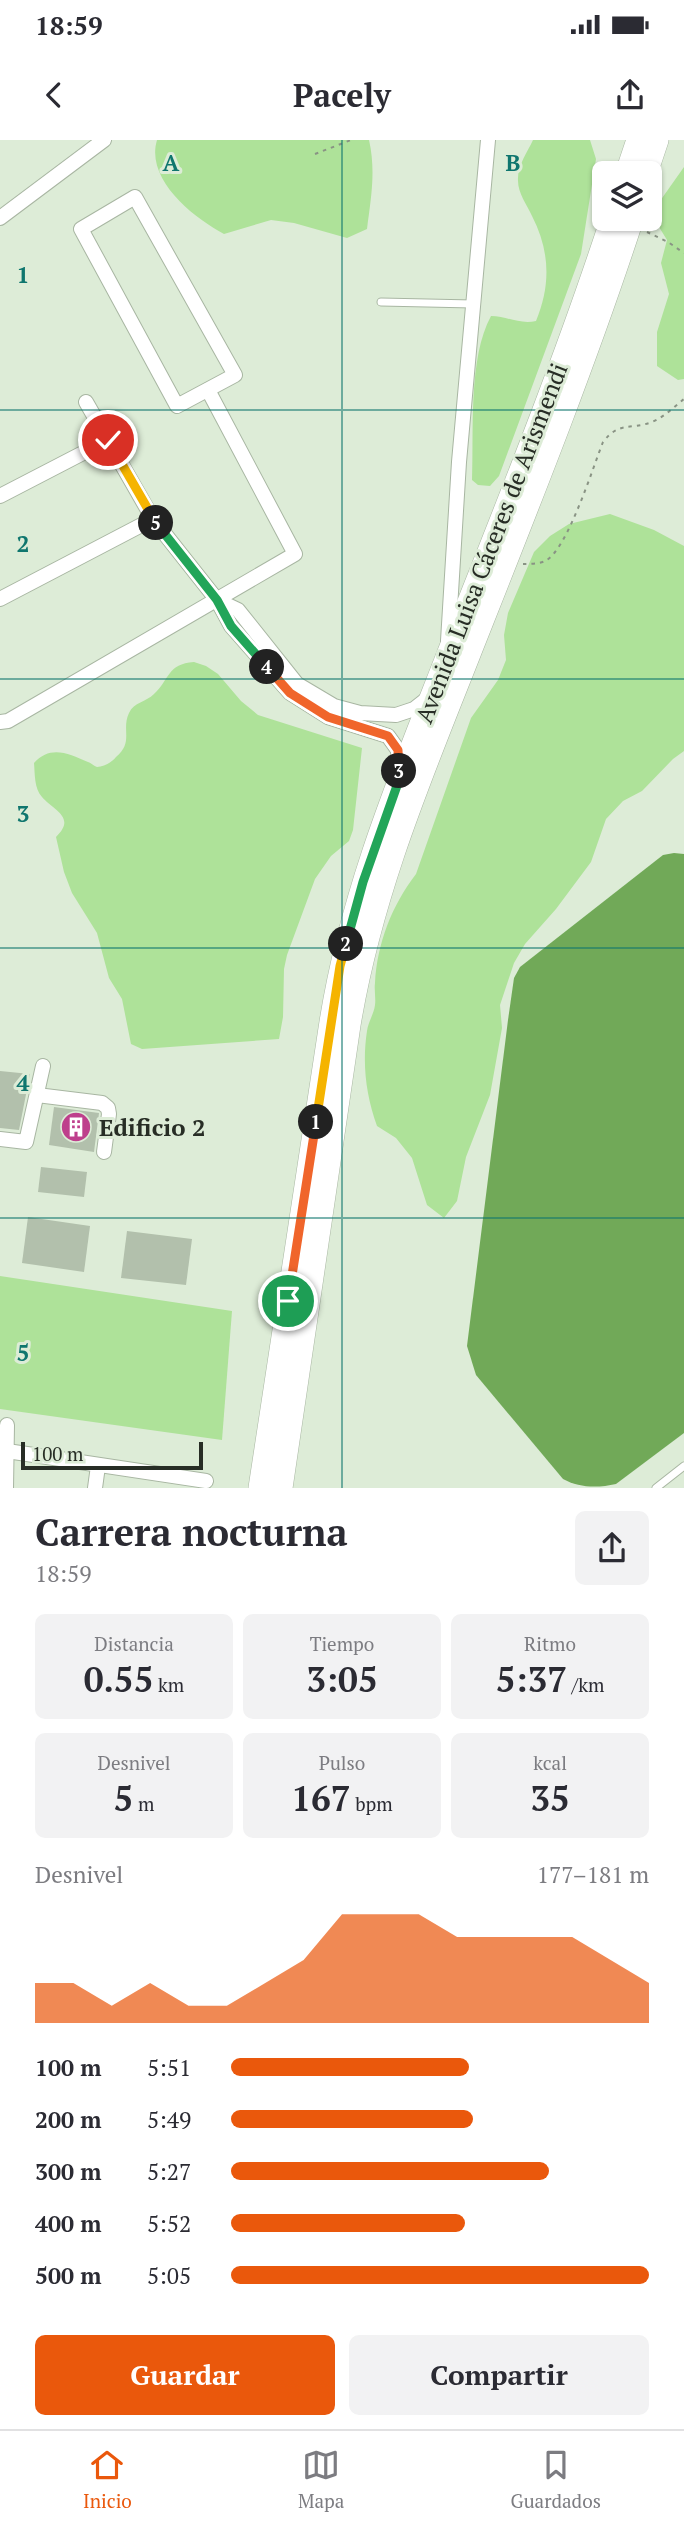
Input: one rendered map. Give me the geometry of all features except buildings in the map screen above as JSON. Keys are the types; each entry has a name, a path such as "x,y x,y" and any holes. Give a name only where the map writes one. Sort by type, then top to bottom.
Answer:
{"main road":[{"path":"631,161 638,140"},
{"path":"650,161 657,140"},
{"name":"Avenida Luisa Cáceres de Arismendi","path":"260,1488 340,966 363,882 399,780 537,426 620,231"},
{"name":"Avenida Luisa Cáceres de Arismendi","path":"281,1488 351,1014 368,933 405,816 505,563 605,297 622,231"},
{"path":"299,1365 294,1465 299,1488"}],"street":[{"path":"0,218 104,140"},
{"path":"447,658 449,601 488,140"},
{"path":"135,197 235,375 208,390 177,405 81,229 135,197"},
{"path":"0,722 8,721 295,554 208,390"},
{"path":"86,402 153,519 217,600 231,626 249,635 290,693 360,713 396,715 414,709 433,694"},
{"path":"0,496 108,440"},
{"path":"0,599 153,519"},
{"path":"311,701 328,717 388,736 398,750 399,780"},
{"path":"0,1139 26,1142 43,1066"},
{"path":"37,1095 102,1103 108,1108 104,1152"},
{"path":"6,1488 7,1425"},
{"path":"7,1451 173,1482 206,1481"},
{"path":"95,1488 98,1466"}],"lane":[{"path":"381,302 473,304"},
{"path":"656,1488 684,1466"}],"path":[{"path":"315,154 351,140"},
{"path":"645,231 684,253"},
{"path":"505,563 531,564 546,561 555,553 565,537 603,442 611,432 624,426 651,422 684,399"}],"shaded area":[{"path":"157,140 369,140 372,174 367,229 347,238 294,223 271,220 224,234 186,208 165,183 155,155"},
{"path":"533,140 590,140 596,159 592,161 592,184 581,254 499,476 490,486 478,485 472,480 474,396 475,374 484,333 491,316 524,322 536,321 546,281 542,242 518,185 521,165"},
{"path":"684,167 684,379 678,380 657,366 657,332 669,294 661,263 667,240 662,231 662,198"},
{"path":"610,514 654,530 684,546 684,751 642,791 623,801 606,819 591,862 556,909 525,944 514,963 500,1005 502,1028 490,1095 466,1157 457,1201 444,1218 427,1205 412,1158 396,1138 377,1126 370,1103 365,1067 366,1043 375,1005 379,954 393,912 416,874 471,718 498,680 506,660 504,635 508,613 534,552 550,536 569,524"},
{"path":"194,662 218,674 241,701 258,715 362,748 353,830 349,841 331,856 315,879 287,955 279,1039 142,1049 131,1044 122,999 109,978 97,933 72,893 64,872 56,837 62,830 64,819 39,793 34,763 40,757 53,752 73,756 97,767 110,762 121,752 126,741 127,719 131,709 154,694 174,669"},
{"path":"684,854 684,1433 616,1484 582,1486 563,1479 476,1375 467,1346 514,978 520,967 663,855"},
{"path":"0,1276 232,1311 222,1440 0,1409"}],"place":[{"name":"Edificio 2","path":"76,1127"}],"route":[{"path":"108,440 153,519 217,600 231,626 290,693 328,717 388,736 398,750 399,780 363,882 340,966 288,1301"}]}
